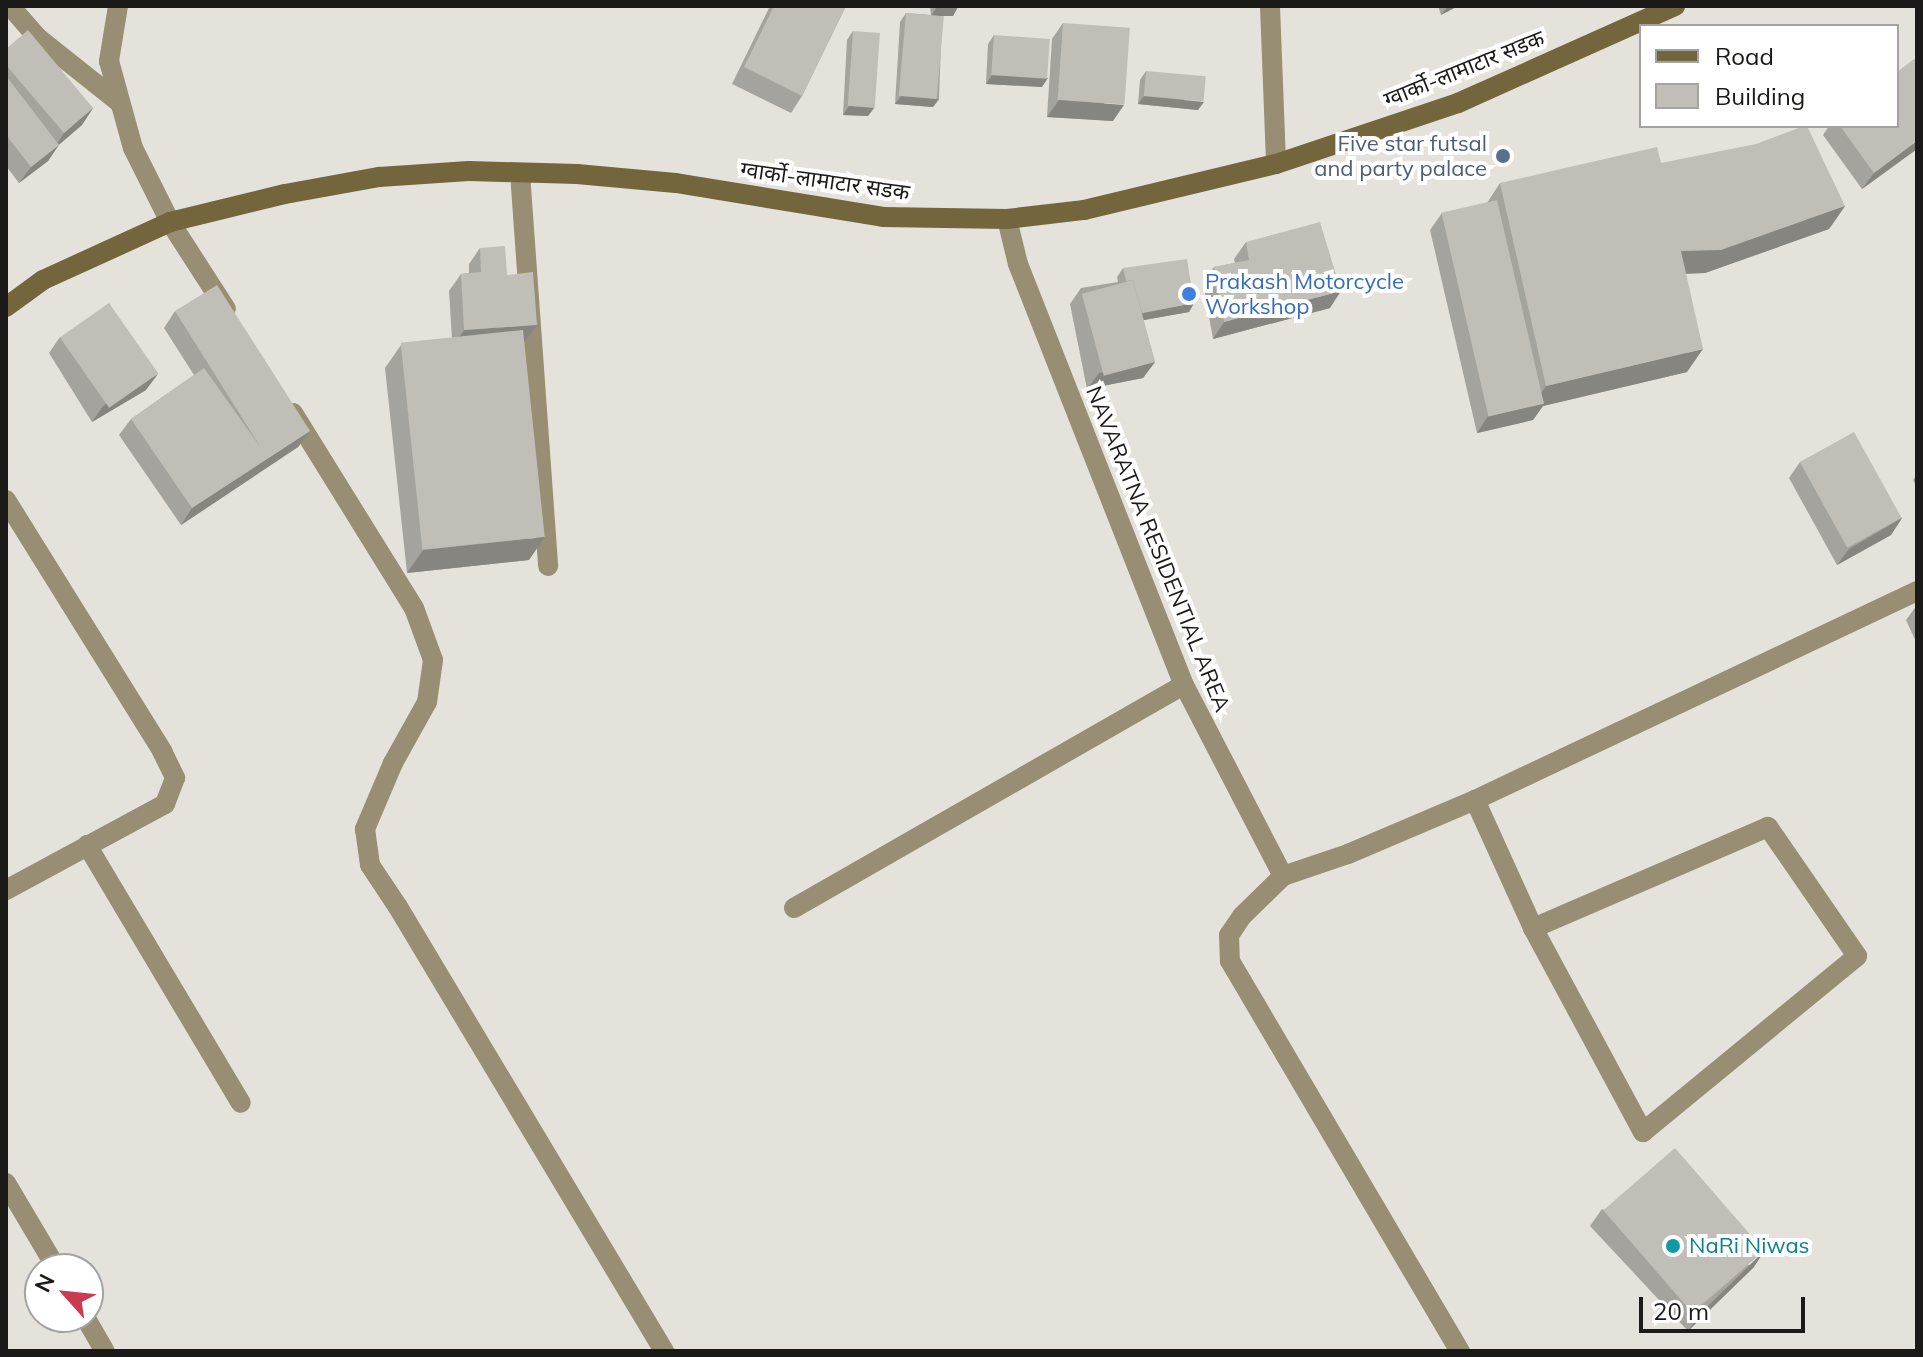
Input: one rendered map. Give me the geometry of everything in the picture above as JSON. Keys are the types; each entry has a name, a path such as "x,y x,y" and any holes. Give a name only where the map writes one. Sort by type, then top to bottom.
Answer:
{"main road":[{"name":"ग्वार्को-लामाटार सडक","path":"6,307 43,280 170,222 285,194 379,177 469,171 676,183 883,217 1007,219 1084,210 1276,164 1458,103 1675,6"}],"street":[{"path":"10,6 37,37 120,103"},
{"path":"118,6 109,61 133,148 170,222 239,329"},
{"path":"1270,6 1276,164"},
{"path":"520,173 548,566"},
{"name":"NAVARATNA RESIDENTIAL AREA","path":"1007,219 1018,264 1184,685 1283,876"},
{"path":"282,395 414,608 433,660 427,702 393,763 365,829 370,865 664,1351"},
{"path":"6,500 154,738 175,778 165,804 6,890"},
{"path":"1460,1351 1230,961 1229,935 1242,916 1283,876 1348,854 1475,800 1917,591"},
{"path":"794,908 1184,685"},
{"path":"1475,800 1533,928 1643,1132 1857,956 1768,827 1533,928"},
{"path":"87,845 241,1103"},
{"path":"6,1183 48,1253"},
{"path":"94,1333 105,1351"}],"building":[{"path":"774,6 846,6 802,96 744,67"},
{"path":"906,13 944,16 937,99 899,96"},
{"path":"1063,23 1130,28 1124,104 1058,100"},
{"path":"28,30 93,108 64,133 6,65 6,49"},
{"path":"853,31 880,33 875,108 848,106"},
{"path":"994,35 1050,39 1047,79 991,75"},
{"path":"1914,59 1917,63 1917,141 1874,173 1841,128 1899,128 1899,70"},
{"path":"1146,71 1206,76 1204,101 1144,96"},
{"path":"7,77 59,145 31,167 6,135"},
{"path":"1799,128 1808,128 1845,206 1721,250 1681,251 1703,349 1546,386 1500,183 1657,147 1661,163 1756,144"},
{"path":"1497,200 1544,404 1488,416 1441,213"},
{"path":"1320,222 1341,291 1224,322 1214,267 1249,260 1246,242"},
{"path":"505,246 507,275 533,272 537,325 464,330 461,274 481,272 480,248"},
{"path":"1187,259 1194,303 1142,313 1133,280 1126,281 1123,268"},
{"path":"1133,280 1155,362 1104,376 1082,294"},
{"path":"217,285 310,431 192,508 131,419 204,368 261,448 175,311"},
{"path":"109,303 158,373 109,408 60,337"},
{"path":"523,330 545,537 422,550 401,343"},
{"path":"1854,432 1902,518 1847,548 1800,462"},
{"name":"NaRi Niwas","path":"1675,1148 1764,1251 1693,1313 1603,1210"}],"place":[{"name":"Five star futsal and party palace","path":"1503,156"},
{"name":"Prakash Motorcycle Workshop","path":"1189,294"},
{"name":"NaRi Niwas","path":"1673,1246"}]}
